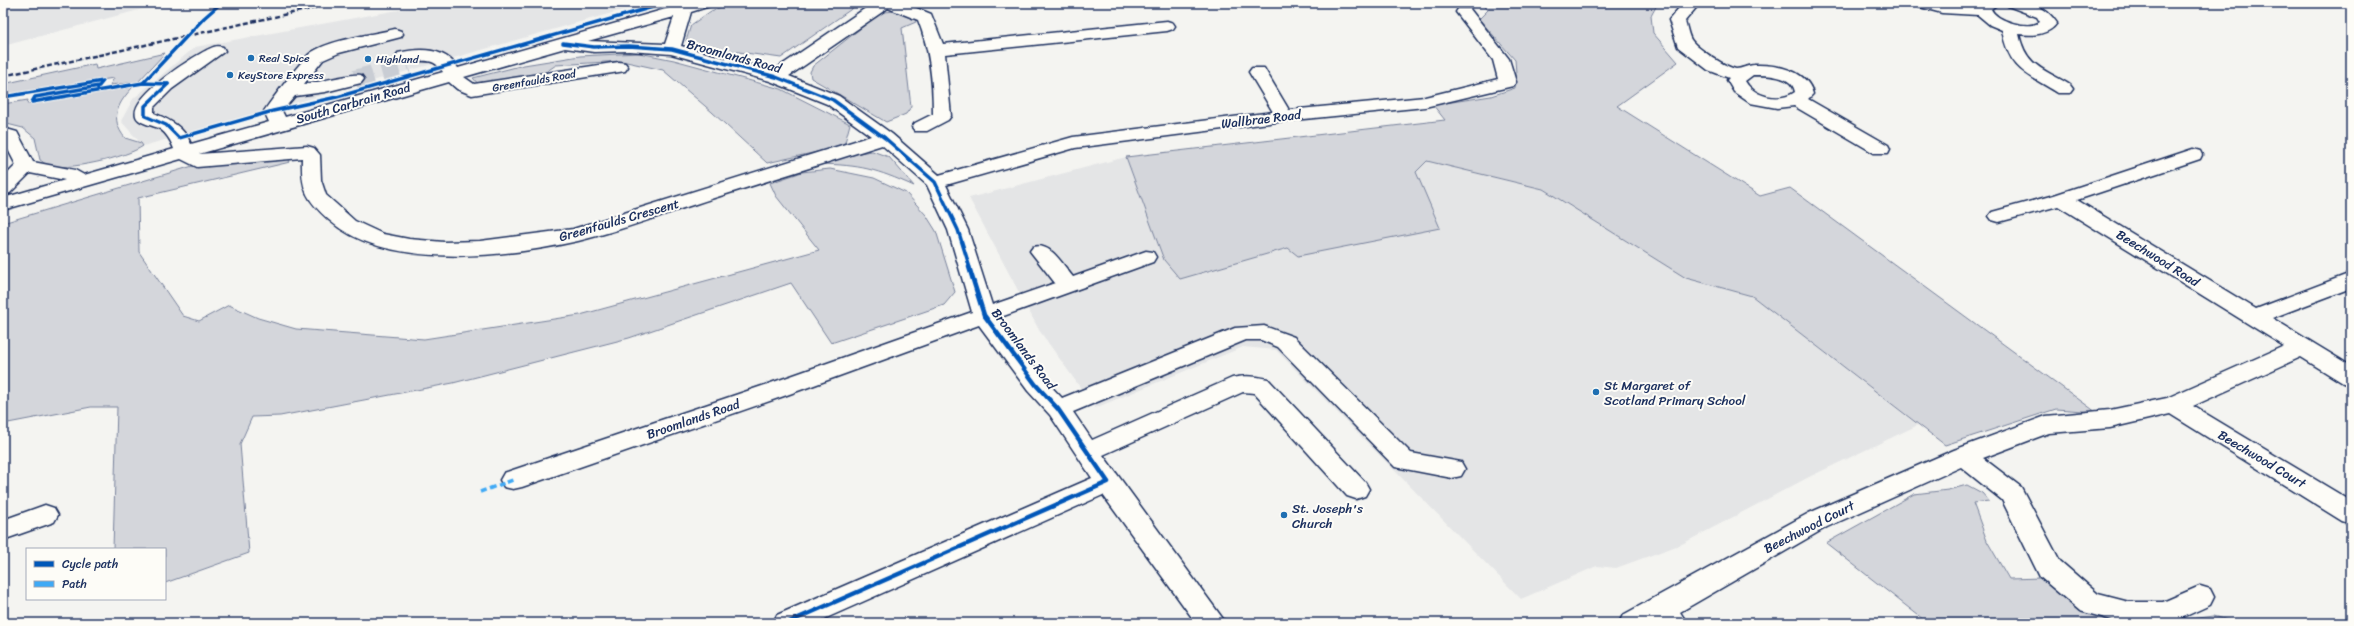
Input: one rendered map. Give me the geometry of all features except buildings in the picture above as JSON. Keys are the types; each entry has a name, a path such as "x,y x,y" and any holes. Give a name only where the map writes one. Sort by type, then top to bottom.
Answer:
{"street":[{"name":"South Carbrain Road","path":"3,204 704,3"},
{"path":"776,77 884,3"},
{"path":"890,3 925,17 934,36 942,116 920,127"},
{"path":"1692,3 1678,20 1684,43 1714,66 1739,76"},
{"path":"1922,3 1942,8 1987,7 1991,20 2010,27 2031,30 2046,26 2049,23 2043,14 2015,3"},
{"name":"Broomlands Road","path":"672,49 684,9"},
{"name":"Wallbrae Road","path":"935,182 1073,143 1284,116 1425,102 1507,82 1502,59 1464,12"},
{"path":"935,50 1167,26"},
{"path":"2010,27 2014,49 2023,64 2064,89"},
{"path":"279,125 273,111 317,56 333,49 395,34"},
{"name":"Broomlands Road","path":"563,43 594,47 629,46 672,49 776,77 833,100 885,138 935,182 958,230 984,315 1036,385 1058,409 1108,482 1212,623"},
{"path":"184,152 179,138 166,125 145,116 146,106 168,84 217,51"},
{"path":"406,61 439,57 455,74"},
{"name":"Greenfaulds Road","path":"455,74 464,88 472,90 486,90 619,67"},
{"path":"1758,70 1785,74 1794,78 1804,89 1804,94 1797,100 1783,103 1772,102 1750,96 1738,85 1736,80 1744,72 1758,70"},
{"path":"1258,72 1284,116"},
{"path":"288,91 313,86 325,87 353,75"},
{"path":"1797,100 1881,150"},
{"path":"3,134 10,136 26,166"},
{"name":"Greenfaulds Crescent","path":"184,152 197,161 307,152 311,155 312,178 316,195 336,220 372,238 423,247 469,249 526,244 576,235 885,138"},
{"path":"1999,216 2061,198 2193,155"},
{"path":"26,166 68,174 82,181"},
{"path":"3,189 26,166"},
{"name":"Beechwood Road","path":"2061,198 2351,377"},
{"path":"1040,251 1069,286"},
{"path":"984,315 1069,286 1146,257"},
{"path":"2255,317 2351,280"},
{"name":"Broomlands Road","path":"513,480 776,390 984,315"},
{"path":"1058,409 1243,333 1264,333 1286,342 1404,462 1452,469"},
{"name":"Beechwood Court","path":"1633,623 1667,616 1818,520 1963,456 2046,425 2110,419 2173,405 2302,347"},
{"path":"1088,452 1240,384 1260,385 1356,489"},
{"name":"Beechwood Court","path":"2173,405 2351,514"},
{"path":"1963,456 2012,494 2050,569 2090,603 2129,613 2165,613 2200,597"},
{"path":"787,623 1108,482"},
{"path":"3,530 45,515"}],"shaded area":[{"path":"3,3 165,3 3,46"},
{"path":"437,3 647,3 143,146 121,121 133,99 195,47"},
{"path":"732,3 860,3 781,58 696,46 686,41 691,25 711,11"},
{"path":"1481,3 1658,3 1651,16 1653,33 1678,62 1617,106 1760,196 1790,188 2096,412 2056,409 1945,445 1752,296 1686,278 1543,189 1427,161 1416,172 1440,228 1298,256 1288,248 1180,279 1164,260 1126,157 1445,120 1433,105 1491,96 1515,88 1515,60 1479,19 1488,10"},
{"path":"896,11 915,19 916,22 902,28 911,107 906,114 886,122 811,78 810,72 813,66 875,17 884,12"},
{"path":"165,53 138,82 110,85 114,78 3,95 3,84 95,64 96,69"},
{"path":"639,53 674,60 781,89 850,124 844,146 767,163 712,112 663,70 622,61 556,65 540,76 479,85 473,78 524,65 580,56"},
{"path":"133,87 123,99 117,111 117,124 125,138 141,143 143,146 111,159 67,167 47,165 40,160 35,138 23,128 3,123 3,104 28,100 27,104"},
{"path":"872,151 889,157 914,186 868,169 846,165 819,164 846,155"},
{"name":"St Margaret of Scotland Primary School","path":"1126,157 1164,260 1180,279 1288,248 1440,228 1415,172 1427,161 1543,189 1686,278 1752,296 1918,425 1809,477 1682,544 1616,568 1597,566 1521,599 1276,350 1243,347 1095,408 1039,330 969,198"},
{"path":"288,158 290,162 138,198 139,252 183,316 199,321 229,305 258,318 296,329 424,339 580,315 819,250 776,196 770,183 802,172 830,169 874,178 906,193 926,215 936,231 955,292 944,305 831,343 791,283 629,338 453,383 280,416 252,417 240,444 249,553 166,583 166,548 113,548 117,407 91,407 3,424 3,223 196,165"},
{"path":"1967,485 1982,493 1989,501 1973,503 1987,541 2009,579 2041,578 2079,608 2114,623 1928,623 1826,543 1914,494 1948,490"},
{"path":"2214,616 2238,623 2181,623 2191,619"}],"tunnel":[{"path":"355,79 408,64"}],"railway":[{"path":"3,76 338,3"}],"marked path":[{"path":"480,492 513,480"}],"cycle path":[{"path":"143,83 204,18 221,3"},
{"path":"168,84 145,106 145,116 166,125 179,138 273,111 337,97 667,3"},
{"path":"563,43 594,47 629,46 672,49 776,77 833,100 885,138 935,182 958,230 984,315 1036,385 1058,409 1108,482 787,623"},
{"path":"3,97 103,81 99,86 35,97 32,102 143,83 168,84"}],"place":[{"name":"Real Spice","path":"251,58"},
{"name":"Highland","path":"368,59"},
{"name":"KeyStore Express","path":"230,75"},
{"name":"St Margaret of Scotland Primary School","path":"1596,392"},
{"name":"St. Joseph's Church","path":"1284,515"}]}
